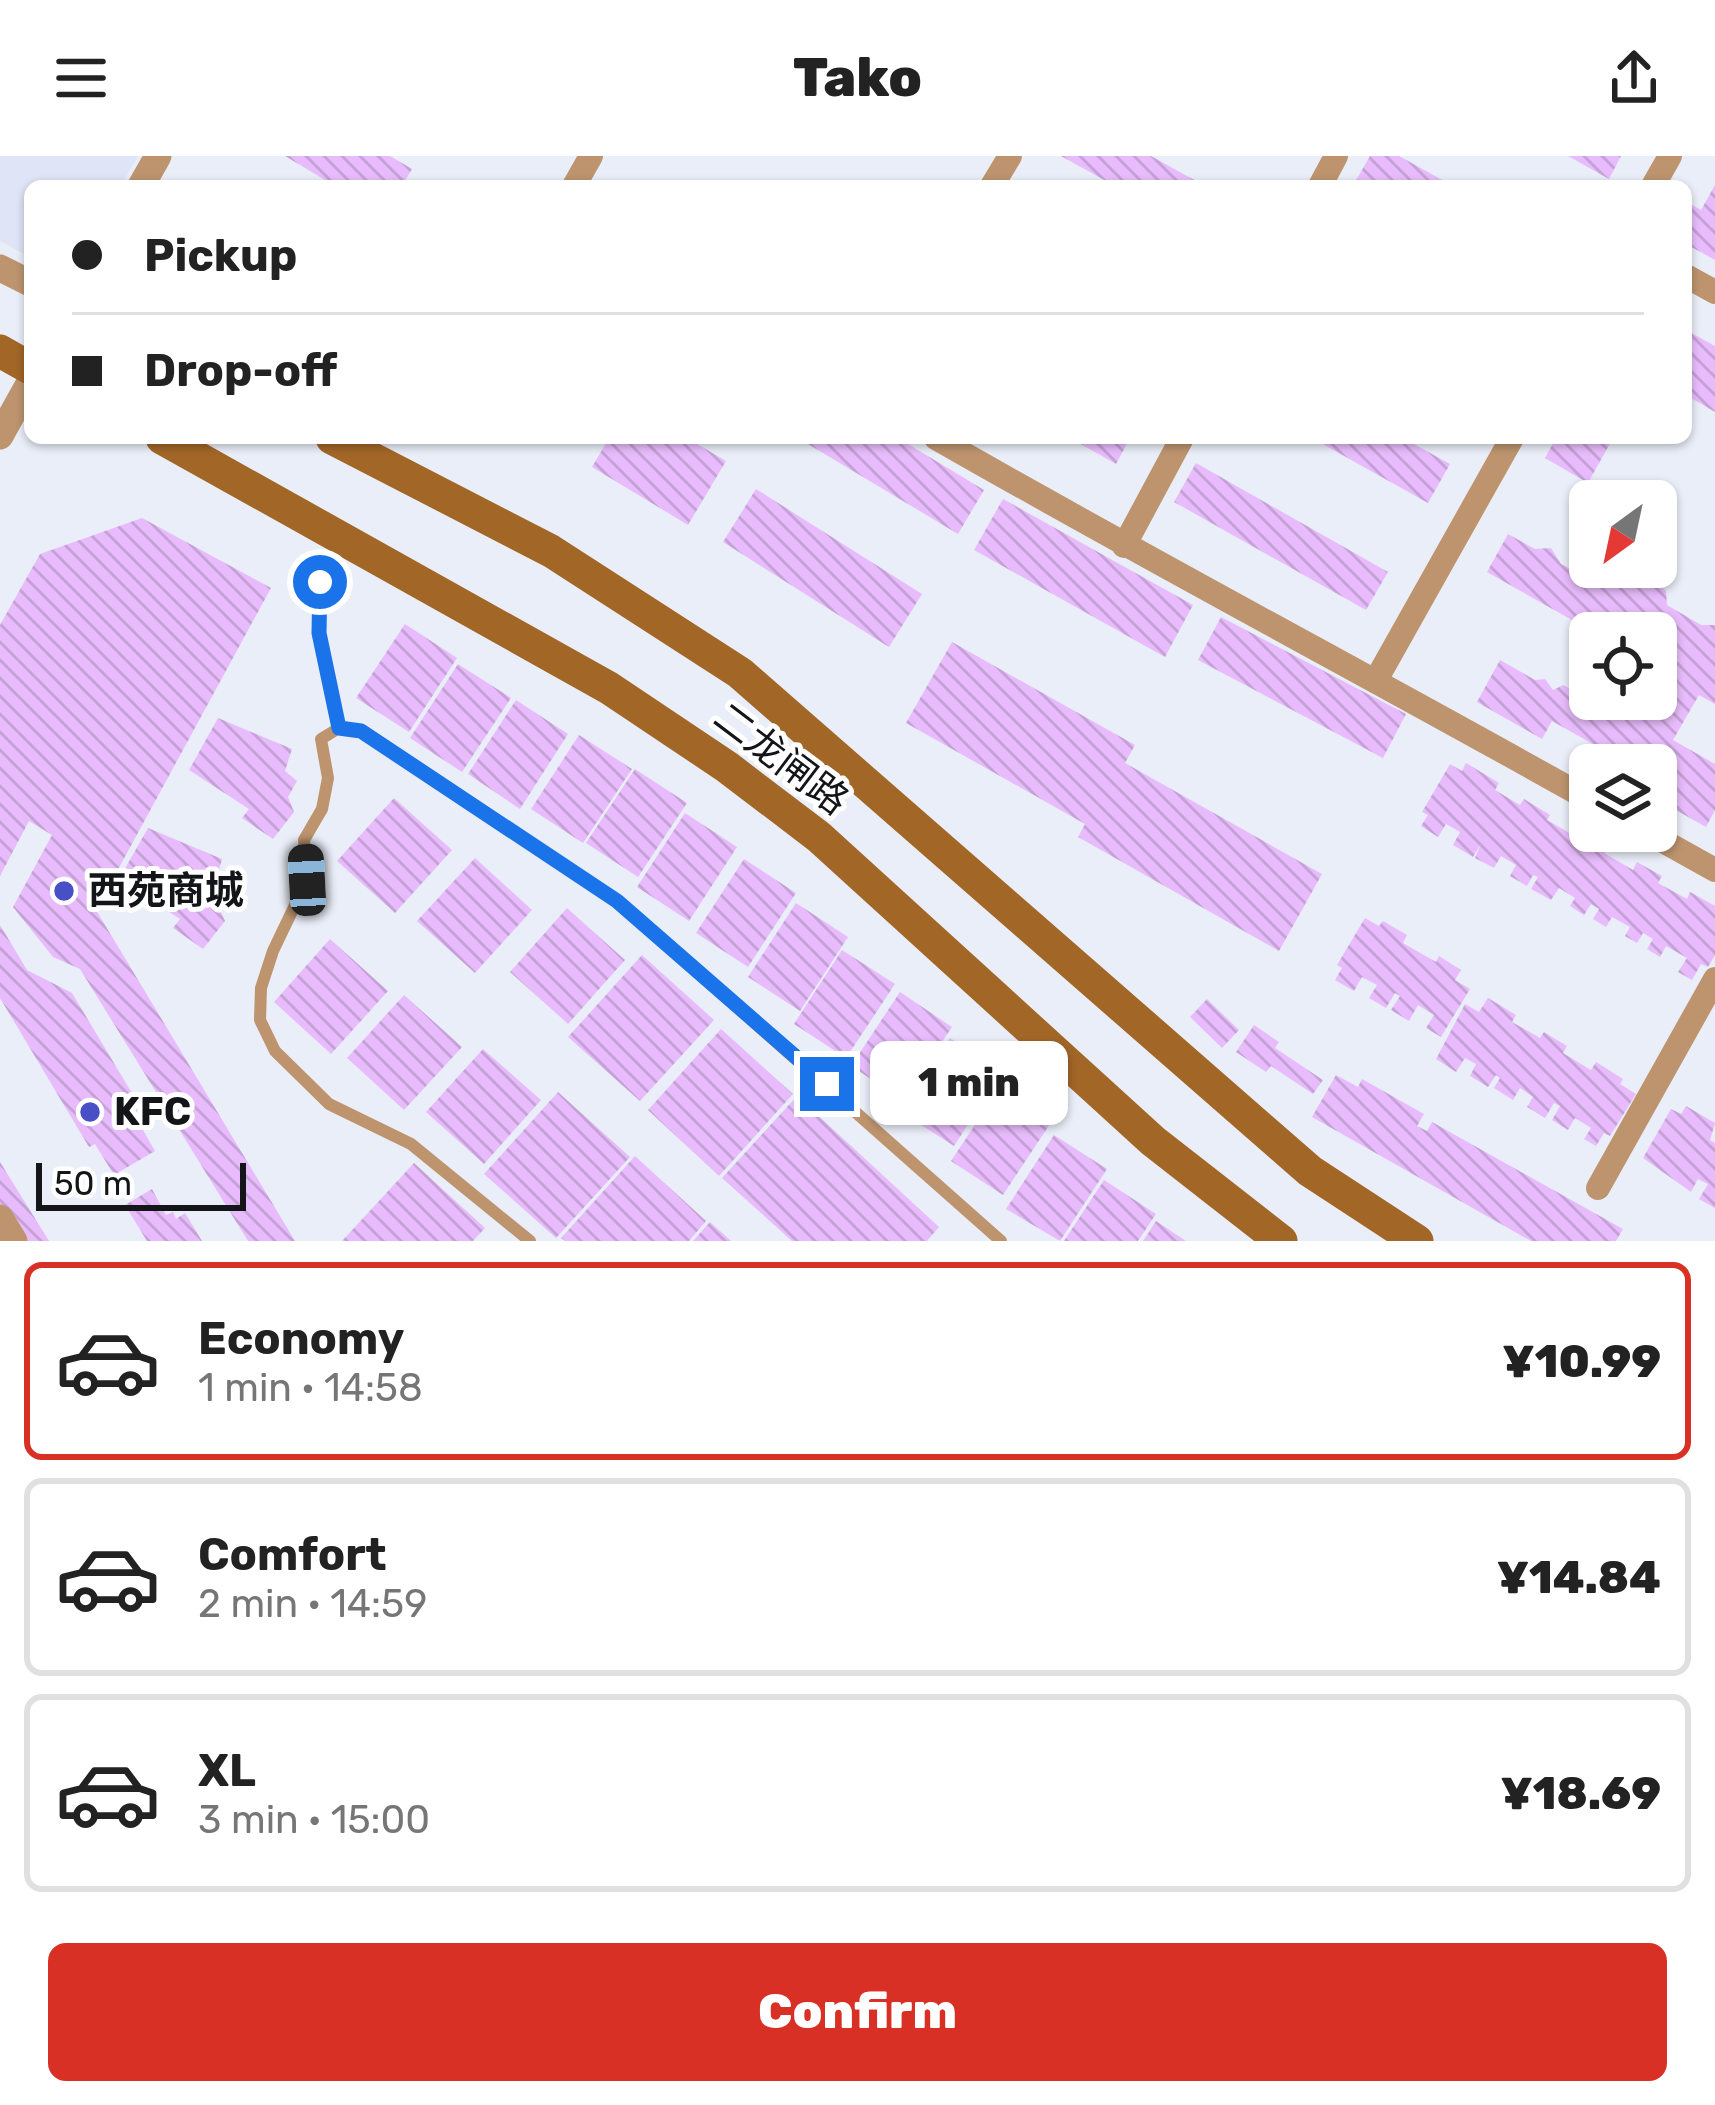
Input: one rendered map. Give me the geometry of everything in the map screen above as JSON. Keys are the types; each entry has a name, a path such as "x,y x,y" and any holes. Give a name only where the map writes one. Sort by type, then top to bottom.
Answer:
{"main road":[{"name":"二龙闸路","path":"173,444 609,688 727,767 819,837 1153,1141 1281,1241"},
{"name":"二龙闸路","path":"344,444 551,551 740,673 1310,1171 1417,1241"}],"street":[{"path":"0,436 24,393"},
{"path":"946,444 1569,788"},
{"path":"1124,546 1180,444"},
{"path":"1376,680 1509,444"},
{"path":"1677,849 1715,870"},
{"path":"1598,1188 1715,980"},
{"path":"0,1218 14,1241"}],"lane":[{"path":"339,728 319,633 320,582 343,539"},
{"path":"530,1241 411,1144 329,1104 275,1051 260,1020 261,988 273,951 307,880 304,839 322,809 328,778 321,739 339,728 361,731 617,901 1001,1241"}],"shaded area":[{"path":"0,156 138,156 124,180 24,180 24,254 0,241"}],"building":[{"path":"285,156 390,156 412,169 406,180 325,180"},
{"path":"1061,156 1151,156 1194,180 1104,180"},
{"path":"1370,156 1399,156 1442,180 1356,180"},
{"path":"1568,156 1621,156 1609,179"},
{"path":"1715,185 1715,260 1692,247 1692,205 1701,210"},
{"path":"1692,333 1715,346 1715,412 1692,399"},
{"path":"605,444 697,444 726,461 688,525 592,467"},
{"path":"808,444 908,444 984,490 958,534"},
{"path":"1081,444 1127,444 1116,464"},
{"path":"1323,444 1414,444 1450,464 1428,503"},
{"path":"1553,444 1610,444 1590,480 1545,458"},
{"path":"1196,463 1388,572 1366,610 1174,502"},
{"path":"756,489 922,594 889,647 723,542"},
{"path":"1003,499 1193,605 1165,657 974,550"},
{"name":"西苑商城","path":"142,518 271,588 96,910 295,1241 248,1241 80,969 53,957 13,907 52,835 29,821 0,876 0,625 40,554"},
{"path":"1508,534 1535,549 1551,548 1569,568 1569,588 1663,588 1667,605 1701,625 1715,625 1715,704 1699,695 1673,740 1715,764 1715,810 1706,827 1677,811 1677,744 1593,744 1552,721 1542,739 1477,702 1500,660 1535,680 1545,679 1553,690 1563,685 1569,688 1569,720 1677,720 1677,612 1569,612 1569,618 1487,572"},
{"path":"1221,617 1406,714 1383,758 1198,660"},
{"path":"405,624 457,658 409,732 356,698"},
{"path":"952,642 1135,745 1125,763 1322,874 1279,951 1078,837 1085,824 906,723"},
{"path":"458,664 511,698 462,772 410,738"},
{"path":"516,700 568,734 520,809 468,774"},
{"path":"218,718 292,749 285,771 297,781 288,797 294,812 273,839 242,818 249,809 189,770"},
{"path":"579,735 632,769 583,843 531,809"},
{"path":"1466,763 1499,783 1495,790 1520,805 1524,799 1550,815 1547,820 1569,833 1569,852 1605,852 1633,870 1637,862 1662,876 1658,883 1687,899 1690,892 1715,906 1715,955 1708,967 1701,964 1692,980 1678,972 1687,958 1666,946 1660,957 1647,949 1653,939 1643,933 1637,943 1625,936 1630,927 1612,917 1606,927 1593,919 1599,909 1591,904 1584,915 1570,906 1575,898 1559,888 1551,900 1531,889 1538,877 1533,875 1527,886 1510,876 1516,865 1501,856 1494,868 1475,858 1481,844 1473,857 1453,845 1460,832 1446,824 1438,837 1421,826 1428,815 1422,812 1450,764 1462,771"},
{"path":"635,769 687,803 638,877 586,843"},
{"path":"394,798 452,850 395,913 337,861"},
{"path":"685,813 737,847 689,921 637,887"},
{"path":"148,828 222,859 216,880 228,891 218,906 225,921 203,949 173,928 180,919 119,879"},
{"path":"475,858 532,910 475,973 417,921"},
{"path":"744,859 796,893 748,967 696,933"},
{"path":"796,903 848,937 800,1011 748,977"},
{"path":"567,908 625,960 568,1024 510,972"},
{"path":"1365,918 1379,926 1383,921 1407,935 1403,943 1461,970 1455,980 1470,989 1441,1037 1426,1028 1434,1015 1418,1005 1409,1021 1391,1010 1400,996 1395,993 1386,1008 1369,998 1377,985 1362,977 1354,991 1335,980 1342,968 1337,965"},
{"path":"0,925 27,970 72,993 151,1125 143,1130 155,1151 114,1175 95,1144 89,1147 0,998"},
{"path":"330,939 388,991 331,1054 274,1002"},
{"path":"842,950 895,984 846,1058 794,1024"},
{"path":"642,955 714,1020 640,1101 568,1037"},
{"path":"900,992 952,1027 903,1100 851,1066"},
{"path":"404,995 462,1047 404,1110 347,1058"},
{"path":"1488,998 1516,1015 1512,1022 1540,1038 1544,1032 1567,1046 1563,1053 1591,1070 1596,1062 1623,1079 1620,1084 1636,1094 1610,1136 1604,1133 1596,1146 1584,1139 1591,1128 1575,1118 1568,1130 1552,1120 1560,1106 1554,1103 1545,1118 1527,1107 1533,1097 1520,1088 1513,1100 1494,1088 1500,1078 1496,1075 1488,1087 1470,1076 1476,1064 1465,1058 1456,1072 1436,1059 1465,1004 1479,1012"},
{"path":"1207,999 1239,1030 1222,1048 1190,1017"},
{"path":"1254,1025 1279,1042 1275,1048 1323,1080 1313,1094 1271,1066 1266,1072 1236,1052"},
{"path":"721,1029 793,1094 719,1176 648,1110"},
{"path":"950,1038 1002,1072 954,1146 901,1112"},
{"path":"483,1049 541,1100 484,1164 426,1112"},
{"path":"1336,1075 1358,1087 1362,1079 1424,1114 1417,1126 1427,1131 1432,1122 1623,1229 1616,1241 1531,1241 1312,1117"},
{"path":"1000,1087 1052,1121 1003,1195 951,1161"},
{"path":"558,1092 630,1157 556,1238 484,1174"},
{"path":"797,1096 939,1227 927,1241 792,1241 722,1178"},
{"path":"1686,1106 1715,1123 1710,1140 1715,1143 1715,1208 1699,1199 1708,1184 1698,1179 1691,1192 1643,1158 1671,1109 1681,1114"},
{"path":"1054,1135 1107,1169 1060,1241 1006,1209"},
{"path":"635,1156 706,1221 689,1241 561,1238"},
{"path":"0,1162 49,1241 0,1241"},
{"path":"414,1163 485,1228 473,1241 342,1241"},
{"path":"1104,1180 1156,1214 1138,1241 1064,1241"},
{"path":"152,1189 166,1215 173,1212 176,1219 185,1213 202,1241 147,1241 125,1205"},
{"path":"1156,1221 1186,1241 1143,1241"},
{"path":"710,1222 731,1241 693,1241"}],"place":[{"name":"西苑商城","path":"64,891"},
{"name":"KFC","path":"90,1112"}],"route":[{"path":"320,582 319,633 339,728 361,731 617,901 827,1084"}]}
